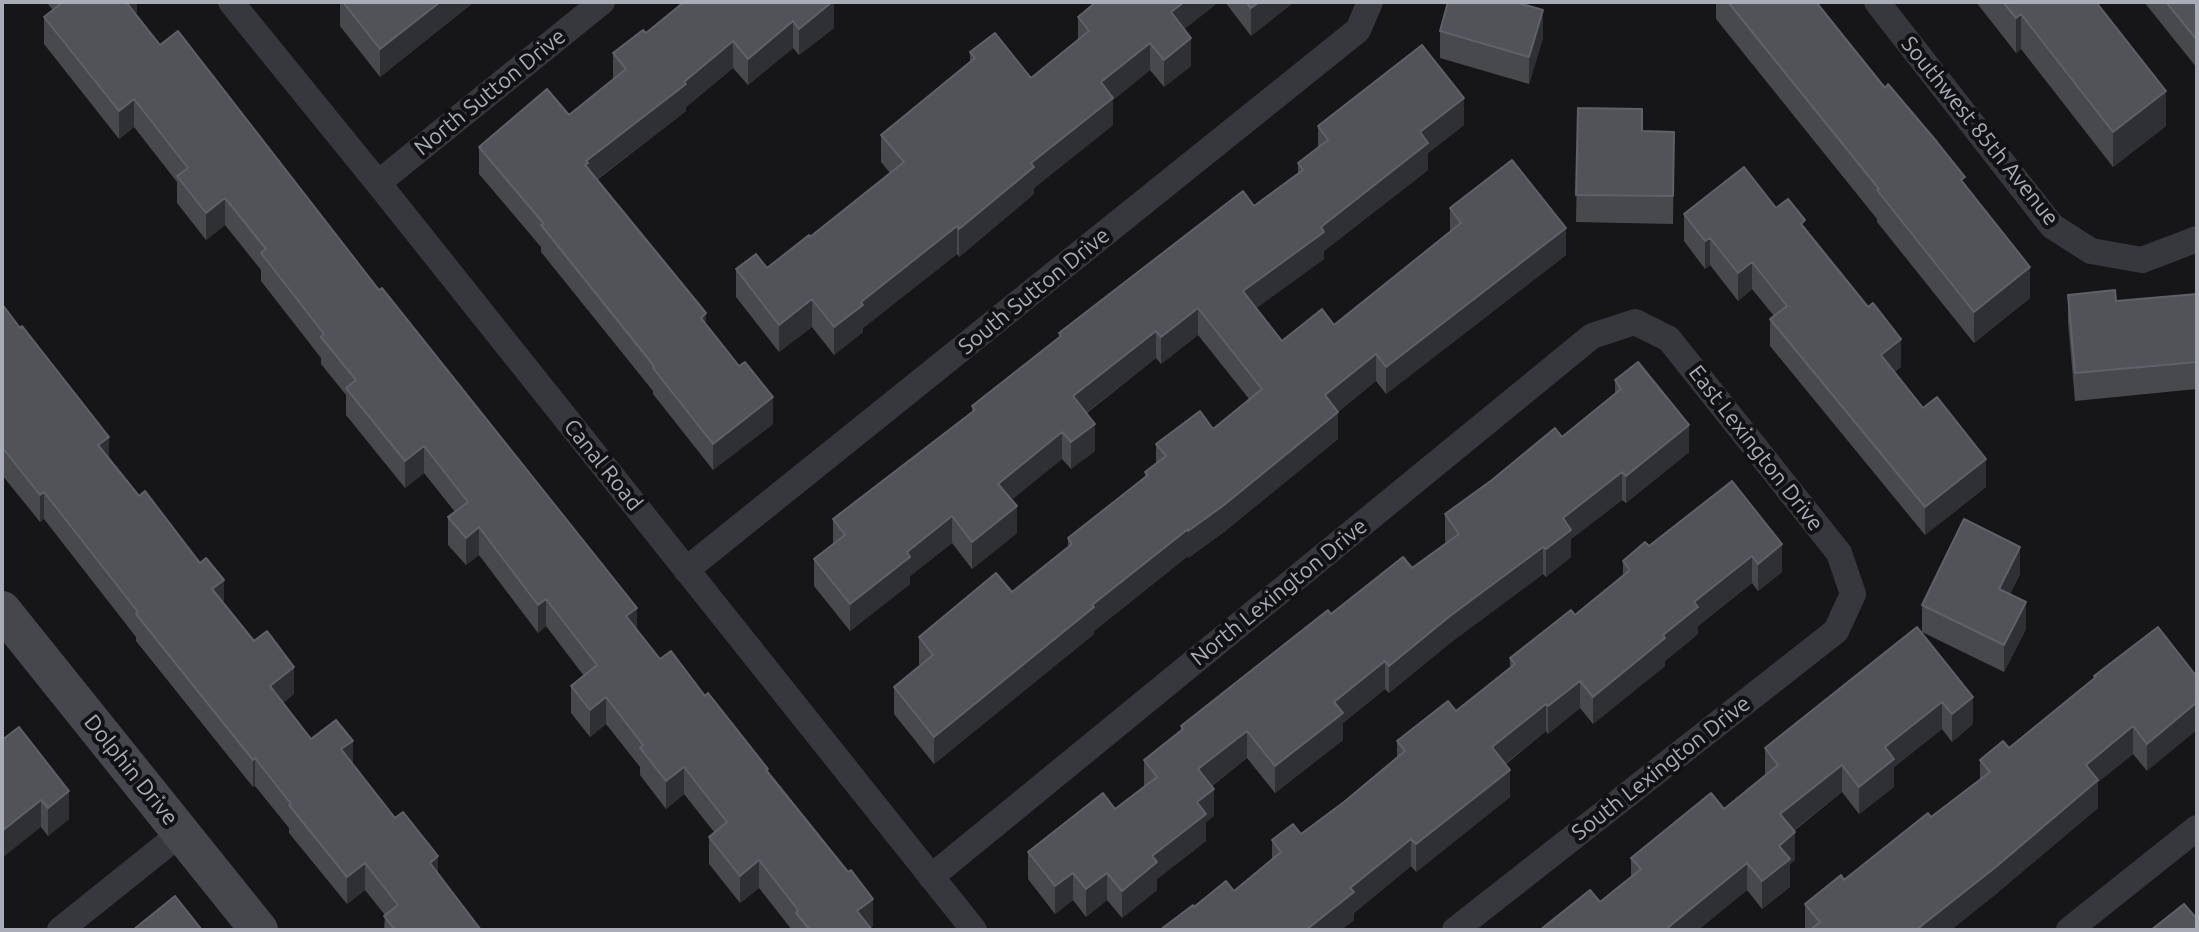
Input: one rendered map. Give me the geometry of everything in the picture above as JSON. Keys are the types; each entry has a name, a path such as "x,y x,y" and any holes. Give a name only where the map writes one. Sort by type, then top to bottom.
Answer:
{"street":[{"name":"Canal Road","path":"231,2 974,930"},
{"name":"North Sutton Drive","path":"378,183 602,2"},
{"name":"South Sutton Drive","path":"686,570 1358,30 1370,2"},
{"name":"Southwest 85th Avenue","path":"1877,2 2052,226 2091,251 2142,260 2197,239"},
{"name":"East Lexington Drive","path":"1635,322 1669,339 1678,350 1839,553 1853,594"},
{"name":"North Lexington Drive","path":"931,877 1592,336 1635,322"},
{"name":"South Lexington Drive","path":"1455,930 1836,631 1853,594"},
{"name":"Dolphin Drive","path":"2,610 259,930"},
{"path":"2069,930 2197,828"},
{"path":"60,930 181,833"}],"building":[{"path":"63,2 126,2 160,45 178,31 379,290 382,288 637,608 626,616 660,659 671,651 705,696 708,693 848,872 851,870 873,899 857,911 872,930 810,930 759,860 740,876 709,837 727,822 684,767 666,781 606,697 590,710 571,686 597,665 546,599 538,605 479,527 466,538 448,517 468,502 424,446 405,461 346,388 356,380 261,253 266,249 225,198 206,213 177,176 188,168 134,99 119,111 44,17"},
{"path":"343,2 440,2 380,49"},
{"path":"684,2 832,2 799,29 793,21 748,59 733,41 684,82 686,84 586,161 588,163 585,165 706,313 701,318 739,366 745,362 773,397 713,444 541,225 544,224 479,147 547,89 569,115 626,69 613,53 643,30 646,33"},
{"path":"1096,2 1184,2 1171,12 1191,38 1164,60 1150,43 1101,82 1113,98 1031,163 1034,167 959,229 957,226 834,327 812,299 779,325 736,269 756,254 767,268 904,162 881,135 975,58 970,52 995,33 1031,78 1089,31 1078,17"},
{"path":"1448,2 1515,2 1543,10 1529,57 1440,31"},
{"path":"1728,2 1816,2 1885,88 1888,84 1937,142 1965,177 1961,180 2030,267 1974,312"},
{"path":"2003,2 2096,2 2166,91 2113,132 2021,14 2016,18"},
{"path":"2166,2 2197,2 2197,40"},
{"path":"1422,45 1464,98 1420,132 1428,143 1321,227 1324,232 1243,291 1282,341 1322,309 1334,325 1461,223 1450,208 1512,160 1566,228 1386,367 1376,354 1325,395 1338,412 1224,505 1188,529 1092,605 1094,607 934,737 894,687 933,655 919,637 996,573 1012,592 1072,544 1068,538 1148,475 1145,472 1166,456 1156,444 1200,411 1213,429 1262,389 1198,308 1161,337 1156,331 1073,396 1095,424 1071,442 1062,432 998,484 1017,506 972,542 952,516 907,552 910,557 850,604 814,559 845,535 833,519 975,410 972,406 1061,336 1059,333 1243,191 1254,206 1303,170 1298,163 1328,140 1318,126"},
{"path":"1578,108 1642,109 1642,131 1674,132 1673,196 1576,195"},
{"path":"1744,167 1776,208 1788,199 1805,220 1801,224 1868,307 1873,303 1901,339 1881,355 1923,408 1937,397 1986,459 1925,507 1770,319 1787,306 1752,262 1738,273 1710,238 1705,241 1684,214"},
{"path":"2115,290 2116,301 2197,294 2197,362 2075,373 2068,295"},
{"path":"2,304 109,437 98,445 139,496 145,491 200,563 206,558 224,580 212,589 254,641 267,631 294,667 270,686 311,739 336,720 353,741 341,749 395,818 403,812 438,856 430,863 481,930 395,930 384,916 398,905 365,863 347,877 255,758 253,760 136,614 138,612 44,492 40,495 2,447"},
{"path":"1638,362 1689,425 1626,476 1622,472 1563,518 1571,530 1450,616 1389,666 1385,661 1334,702 1343,713 1275,766 1247,731 1198,769 1214,789 1197,802 1206,814 1152,856 1157,862 1122,891 1107,873 1086,889 1073,873 1055,886 1028,852 1103,793 1115,809 1157,777 1144,760 1183,729 1181,726 1328,610 1331,614 1403,557 1412,568 1459,534 1445,514 1555,428 1562,437 1621,389 1615,380"},
{"path":"1732,481 1782,544 1758,564 1752,556 1694,602 1698,607 1593,697 1580,681 1492,747 1510,770 1416,844 1411,839 1350,888 1354,892 1306,930 1160,930 1226,881 1234,891 1281,852 1272,840 1293,824 1301,834 1344,802 1405,751 1397,741 1448,701 1456,711 1515,664 1510,658 1571,610 1575,615 1630,570 1623,561 1645,542 1649,546"},
{"path":"1964,519 2020,547 1999,589 2026,602 2004,645 1922,605"},
{"path":"1917,627 1973,697 1952,714 1942,702 1885,747 1894,759 1859,787 1842,765 1780,814 1795,832 1779,846 1790,859 1762,881 1747,863 1665,930 1540,930 1590,890 1600,902 1641,869 1631,858 1711,793 1724,809 1778,765 1765,748"},
{"path":"2158,627 2197,677 2197,702 2147,744 2133,726 2086,765 2098,780 1916,930 1810,930 1820,922 1805,904 1841,875 1844,880 1928,813 1931,817 1990,772 1980,760 2003,741 2009,748"},
{"path":"19,727 69,791 48,808 41,800 2,831 2,740"},
{"path":"175,896 202,930 133,930"},
{"path":"2184,904 2197,919 2197,930 2151,930"}]}
